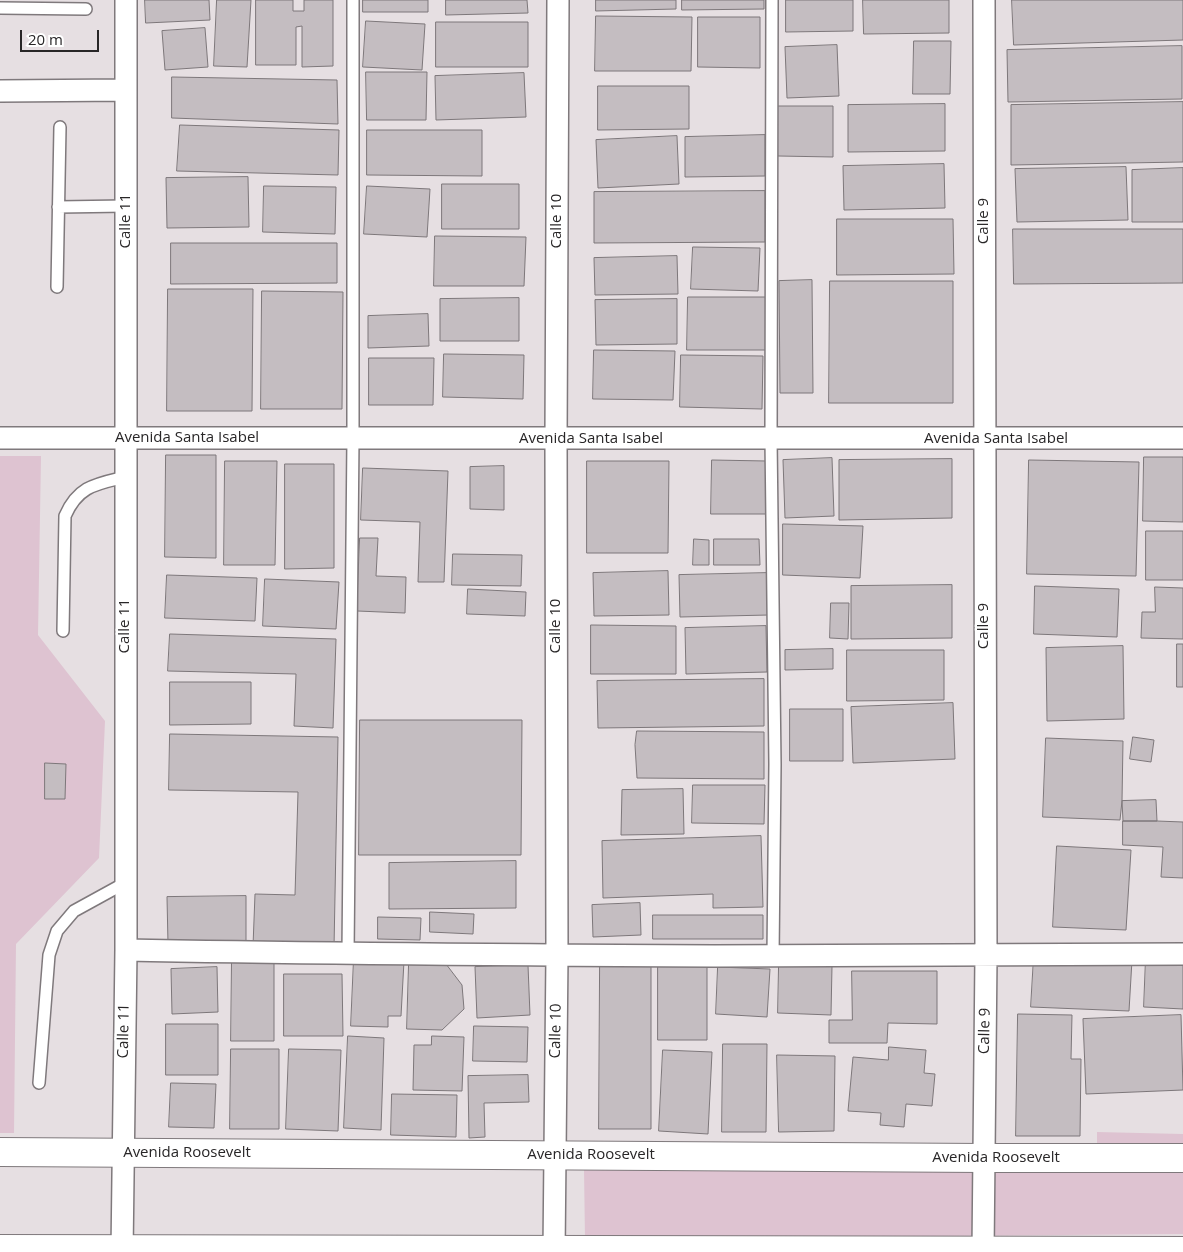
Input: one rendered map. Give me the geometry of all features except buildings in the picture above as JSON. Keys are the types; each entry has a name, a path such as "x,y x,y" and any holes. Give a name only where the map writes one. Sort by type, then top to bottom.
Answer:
{"main road":[{"name":"Avenida Roosevelt","path":"0,1152 1183,1158"},
{"path":"0,1250 1183,1251"}],"street":[{"name":"Calle 11","path":"122,1251 126,950 126,0"},
{"name":"Calle 10","path":"554,1251 557,955 556,439 558,0"},
{"name":"Calle 9","path":"983,1251 986,956 984,0"},
{"path":"0,91 126,90"},
{"name":"Avenida Santa Isabel","path":"0,438 1183,438"},
{"path":"126,950 348,954 773,956 1183,954"}],"lane":[{"path":"348,954 353,438 353,0"},
{"path":"772,0 771,439 775,764 773,956"},
{"path":"0,8 86,10"},
{"path":"56,288 60,127"},
{"path":"58,207 126,206"},
{"path":"63,631 65,516 70,505 81,492 125,476"},
{"path":"39,1083 49,955 57,931 74,911 126,883"}],"shaded area":[{"path":"0,456 41,456 38,635 105,721 99,858 16,944 14,1133 0,1133"},
{"path":"1097,1132 1183,1134 1183,1234 585,1239 584,1169 1097,1169"}]}
